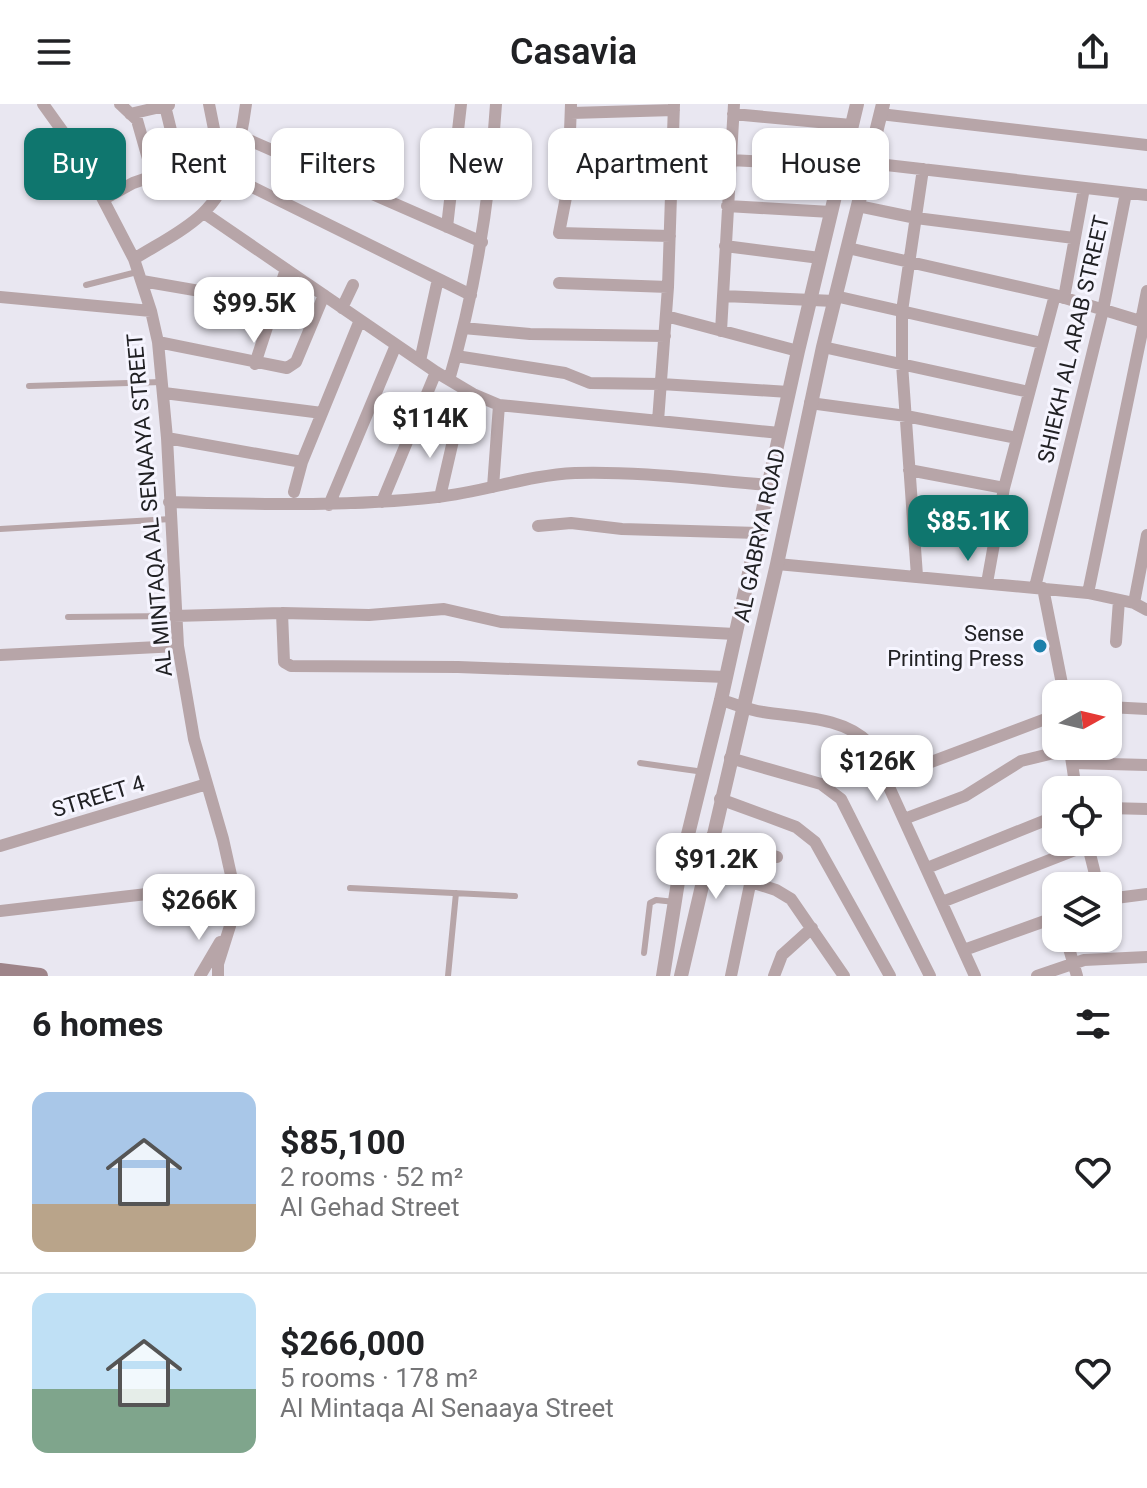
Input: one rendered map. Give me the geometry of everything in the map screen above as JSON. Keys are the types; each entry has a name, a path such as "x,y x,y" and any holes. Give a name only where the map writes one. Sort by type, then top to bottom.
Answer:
{"main road":[{"path":"0,971 40,976"}],"street":[{"name":"AL MINTAQA AL SENAAYA STREET","path":"43,104 60,128"},
{"path":"120,104 138,124 142,138"},
{"path":"209,104 214,128"},
{"path":"242,128 246,104"},
{"path":"447,227 461,104"},
{"path":"449,380 482,242 492,170 496,104"},
{"name":"AL GABRYA ROAD","path":"850,128 857,104"},
{"path":"130,114 163,105 169,128"},
{"path":"570,128 571,108 674,107 674,128"},
{"path":"733,109 851,125"},
{"path":"882,109 1147,145"},
{"path":"255,148 482,242"},
{"path":"889,165 1147,195"},
{"path":"917,576 902,364 902,311 923,169"},
{"path":"255,188 471,295"},
{"path":"987,583 1004,488 1042,343 1059,296 1084,188"},
{"name":"SHIEKH AL ARAB STREET","path":"1039,588 1103,310 1126,193"},
{"name":"AL MINTAQA AL SENAAYA STREET","path":"104,200 138,270 158,342 167,438 174,616 178,646 194,739 233,884 230,926 218,964 218,976"},
{"path":"138,270 204,213 214,200"},
{"path":"565,200 559,233 670,236"},
{"path":"658,421 672,200"},
{"path":"721,331 727,200"},
{"name":"AL GABRYA ROAD","path":"663,976 681,863 834,200"},
{"name":"AL GABRYA ROAD","path":"681,976 777,564 810,403 860,200"},
{"path":"727,206 831,212"},
{"path":"858,206 916,218 1074,238"},
{"path":"204,213 436,372 499,405 780,433"},
{"path":"725,246 820,258"},
{"path":"848,248 1059,296 1144,322"},
{"path":"255,364 286,269"},
{"path":"138,270 275,304"},
{"path":"420,361 438,279"},
{"path":"559,283 668,287"},
{"path":"342,308 353,285"},
{"path":"1088,593 1144,322 1147,291"},
{"path":"158,342 255,364 287,368 293,366 324,295"},
{"path":"723,296 835,298 1042,343"},
{"path":"0,297 151,311"},
{"path":"666,316 798,351"},
{"path":"294,492 302,462 360,320"},
{"path":"463,328 530,334 665,336"},
{"path":"329,505 396,345"},
{"path":"823,347 1029,392"},
{"path":"456,356 570,374 590,383 789,392"},
{"path":"382,502 436,372"},
{"path":"163,388 322,413"},
{"path":"810,403 906,416 1017,438"},
{"path":"493,487 499,405"},
{"path":"440,497 455,432"},
{"path":"167,438 302,462"},
{"path":"909,470 1004,488"},
{"path":"169,502 329,505 382,502 440,497 528,478 578,473 769,485"},
{"path":"538,526 571,523 622,529 758,533"},
{"path":"1134,603 1147,535"},
{"path":"777,564 1088,593 1134,603 1147,610"},
{"path":"1039,588 1061,680"},
{"path":"1116,642 1119,600"},
{"path":"174,616 282,613 369,615 444,609 501,622 735,634"},
{"path":"282,613 284,662 291,666 458,667 726,677"},
{"path":"0,655 178,646"},
{"path":"721,700 767,713 807,717 849,728 869,743 975,976"},
{"path":"1122,708 1147,709"},
{"path":"886,779 1042,720"},
{"path":"904,819 965,796 1014,764 1042,755"},
{"path":"730,758 821,784 841,799 930,976"},
{"path":"1071,760 1074,776"},
{"path":"1072,763 1147,765"},
{"name":"STREET 4","path":"0,846 207,784"},
{"path":"720,799 796,827 815,842 890,976"},
{"path":"1122,808 1147,809"},
{"path":"927,868 1042,822"},
{"path":"711,837 777,857"},
{"path":"731,976 757,851"},
{"path":"942,902 1058,856"},
{"path":"751,882 776,890 791,899 844,976"},
{"path":"0,911 233,884"},
{"path":"1122,897 1147,894"},
{"path":"964,950 1042,922"},
{"name":"AL MINTAQA AL SENAAYA STREET","path":"200,976 230,926"},
{"path":"774,976 782,955 812,928"},
{"path":"1037,976 1076,970 1095,959 1147,957"}],"lane":[{"path":"86,285 138,270"},
{"path":"29,386 163,388"},
{"path":"0,529 171,519"},
{"path":"68,617 174,616"},
{"path":"640,763 704,772"},
{"path":"350,888 515,896"},
{"path":"448,976 456,893"},
{"path":"644,953 650,903 656,900 675,902"}],"place":[{"name":"Sense Printing Press","path":"1040,646"}]}
